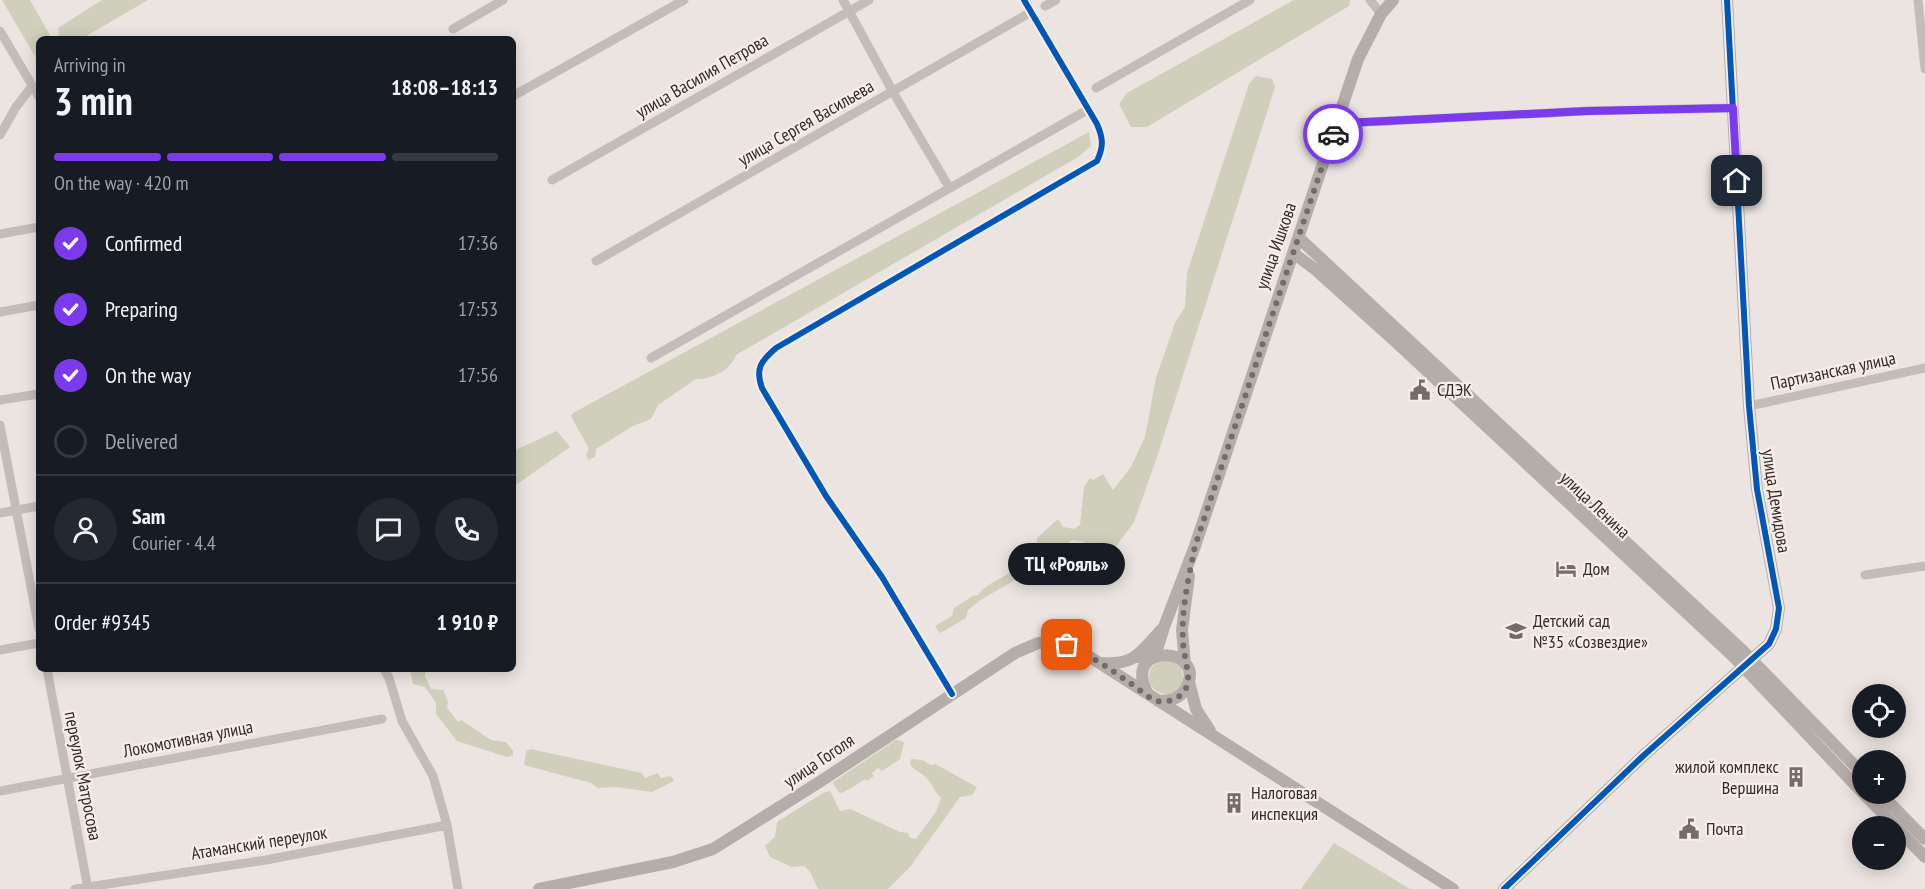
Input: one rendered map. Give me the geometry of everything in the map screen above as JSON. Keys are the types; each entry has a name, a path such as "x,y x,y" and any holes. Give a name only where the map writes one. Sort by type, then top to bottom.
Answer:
{"street":[{"path":"453,29 503,0"},
{"path":"516,94 684,0"},
{"path":"843,0 893,92 949,187"},
{"name":"улица Василия Петрова","path":"552,180 869,0"},
{"path":"952,694 882,577 826,495 762,388 759,370 761,363 776,348 1097,161 1102,150 1103,137 1089,109 1024,0"},
{"path":"1045,6 1056,0"},
{"path":"1096,88 1250,0"},
{"path":"1370,0 1381,14"},
{"name":"улица Ишкова","path":"1155,656 1195,546 1358,59 1381,14 1393,0"},
{"name":"улица Демидова","path":"1504,889 1727,680 1748,665 1769,644 1778,619 1779,608 1757,489 1749,406 1727,0"},
{"path":"1918,0 1925,69"},
{"name":"улица Сергея Васильева","path":"596,261 1031,12"},
{"path":"0,31 36,93"},
{"path":"0,135 16,107 32,86"},
{"path":"1336,126 1346,123 1587,111 1733,108"},
{"path":"651,358 1089,109"},
{"path":"0,234 36,228"},
{"name":"улица Ленина","path":"1299,238 1852,764"},
{"name":"улица Ленина","path":"1293,254 1316,270 1396,342 1734,657 1748,665 1852,781"},
{"path":"0,312 36,306"},
{"name":"Партизанская улица","path":"1749,406 1925,368"},
{"path":"0,400 36,394"},
{"path":"0,425 36,613"},
{"path":"0,513 36,507"},
{"name":"улица Ишкова","path":"1185,664 1182,630 1195,546"},
{"path":"1865,575 1925,566"},
{"path":"1138,657 1164,627"},
{"path":"0,650 36,643"},
{"name":"улица Гоголя","path":"539,889 673,862 713,849 1015,653 1038,643 1067,645 1101,663 1153,698"},
{"path":"1101,663 1122,663 1138,657 1168,654 1175,656 1185,664 1196,709 1217,739"},
{"path":"1155,656 1146,664 1142,674 1143,682 1153,698 1454,889"},
{"name":"переулок Матросова","path":"48,672 88,888"},
{"path":"386,672 402,721 433,776 447,825 458,889"},
{"path":"1153,698 1170,700 1178,697 1184,692 1189,682"},
{"name":"Локомотивная улица","path":"0,791 382,719"},
{"name":"улица Ленина","path":"1874,804 1885,816"},
{"path":"1891,804 1925,839"},
{"name":"Атаманский переулок","path":"75,889 266,860 447,825"},
{"name":"улица Ленина","path":"1906,837 1925,857"}],"green space":[{"path":"2,0 30,0 50,36 36,36 36,58"},
{"path":"102,0 148,0 86,36 59,36 58,28"},
{"path":"1294,0 1350,0 1349,6 1147,127 1131,127 1119,104 1127,93"},
{"path":"1256,76 1272,79 1275,87 1156,460 1134,522 1103,564 1080,567 1068,578 1063,572 1064,562 1083,553 1084,542 1072,540 1015,580 982,599 968,610 966,618 940,633 935,626 952,616 954,608 978,595 1020,563 1037,559 1037,538 1058,519 1063,527 1074,529 1080,525 1084,487 1090,478 1093,480 1103,474 1113,490 1131,467 1145,437 1156,378 1175,323 1185,307 1187,273 1249,84"},
{"path":"1089,132 1091,146 1078,157 736,355 730,365 720,373 708,378 696,379 658,405 651,419 633,426 596,449 595,457 588,460 586,455 589,449 571,416 573,413"},
{"path":"557,431 570,447 516,485 516,450"},
{"path":"1166,660 1178,665 1183,677 1178,689 1166,694 1154,689 1149,677 1154,665"},
{"path":"411,672 425,672 431,689 443,690 448,702 447,708 458,722 461,720 491,740 506,742 513,751 513,755 507,757 457,741 436,714 436,703 425,687 413,684"},
{"path":"896,740 904,742 900,759 882,771 878,768 872,773 874,776 867,781 865,779 840,793 833,782"},
{"path":"530,749 642,773 645,778 658,773 661,778 671,776 674,781 652,792 616,787 598,788 591,783 524,765 526,752"},
{"path":"911,759 935,764 977,787 972,795 960,797 910,867 888,889 818,889 805,866 792,867 770,857 765,846 775,837 777,822 823,793 830,791 840,811 850,809 900,832 908,833 910,838 916,839 936,812 941,798 927,778 912,767"},
{"path":"1334,843 1410,889 1301,889"}],"cycle path":[{"path":"952,694 882,577 826,496 762,388 759,370 766,357 776,348 1097,161 1102,142 1097,124 1024,0"},
{"path":"1504,889 1643,756 1769,644 1776,629 1779,608 1757,489 1749,406 1727,0"}],"way so far":[{"path":"1067,645 1101,663 1157,701 1178,697 1188,685 1189,677 1185,664 1182,630 1195,546 1333,134"}],"place":[{"name":"СДЭК","path":"1420,390"},
{"name":"Дом","path":"1566,569"},
{"name":"Детский сад №35 «Созвездие»","path":"1516,631"},
{"name":"ТЦ «Рояль»","path":"1067,645"},
{"name":"жилой комплекс Вершина","path":"1796,777"},
{"name":"Налоговая инспекция","path":"1234,803"},
{"name":"Почта","path":"1689,829"}],"route":[{"path":"1333,134 1336,126 1346,123 1587,111 1733,108 1737,181"}]}
